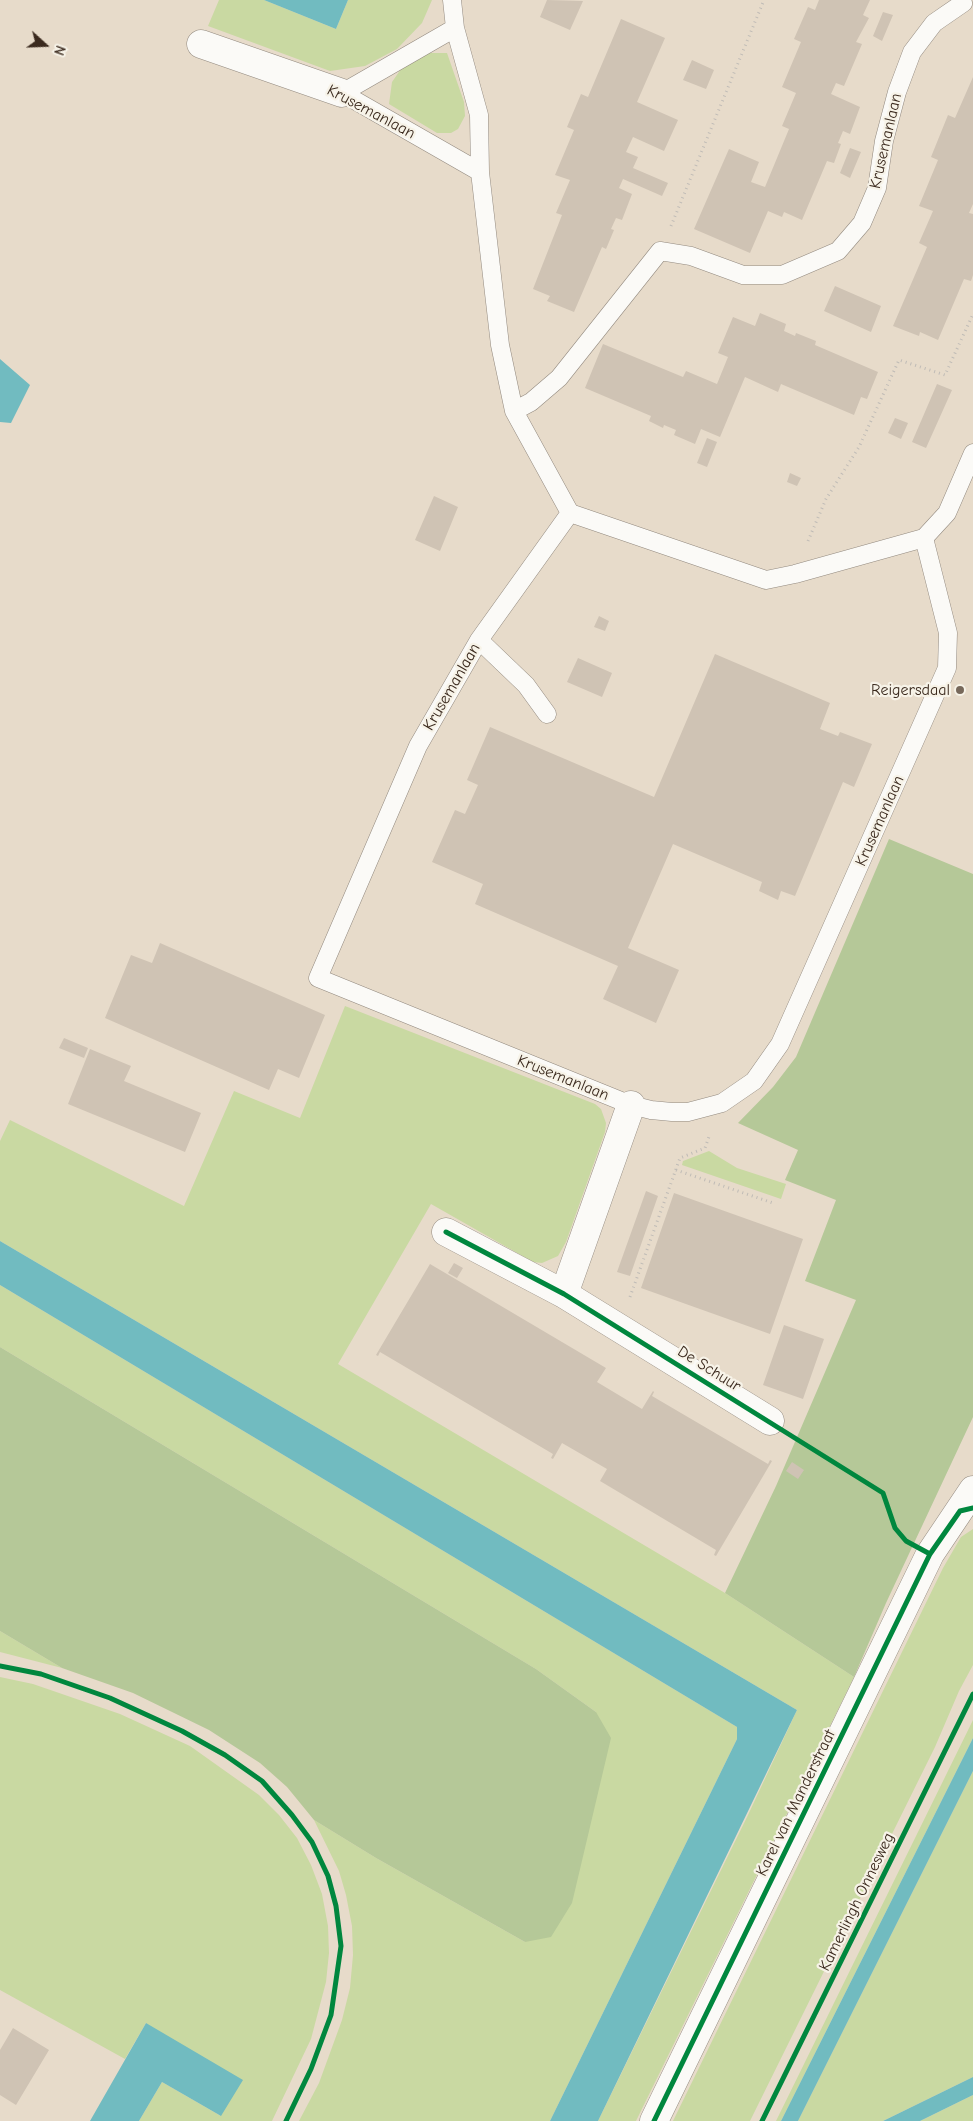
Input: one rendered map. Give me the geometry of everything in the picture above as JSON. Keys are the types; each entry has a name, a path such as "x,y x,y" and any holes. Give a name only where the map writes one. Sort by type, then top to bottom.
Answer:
{"street":[{"name":"Krusemanlaan","path":"200,44 342,93"},
{"path":"564,1294 630,1106"},
{"name":"De Schuur","path":"446,1232 564,1294 770,1421"},
{"name":"Karel van Manderstraat","path":"654,2121 930,1554 969,1503"}],"lane":[{"path":"452,0 455,28 479,115 480,172 500,345 514,411 570,513 766,580 795,574 924,538 947,513 973,453"},
{"name":"Krusemanlaan","path":"660,251 691,256 743,275 782,275 838,251 862,222 877,188 884,141 897,92 912,52 934,23 963,4 962,0"},
{"path":"342,93 455,28"},
{"name":"Krusemanlaan","path":"342,93 480,172"},
{"path":"514,411 531,402 559,378 660,251"},
{"name":"Krusemanlaan","path":"570,513 479,640 418,746 318,978 630,1106 651,1110 688,1112 722,1103 754,1081 780,1044 947,668 948,633 924,538"},
{"path":"479,640 526,685 547,714"}],"path":[{"path":"660,251 764,0"},
{"path":"795,574 826,498 860,447 899,360 944,376 973,314"},
{"path":"619,1328 680,1158 705,1148 722,1103"},
{"path":"676,1170 773,1203"}],"green space":[{"path":"219,0 264,0 336,29 348,0 432,0 422,23 397,49 365,66 330,71 208,26"},
{"path":"428,53 447,53 464,102 465,116 458,129 451,133 437,133 389,104 392,82 401,69"},
{"path":"889,839 973,874 973,1417 886,1603 854,1677 725,1593 776,1486 856,1300 805,1281 836,1200 785,1180 798,1150 738,1123 773,1087 796,1057"},
{"path":"345,1006 595,1104 601,1109 606,1123 605,1132 566,1242 558,1256 542,1263 533,1262 431,1204 338,1364 725,1593 854,1677 636,2121 598,2121 748,1815 797,1710 0,1241 0,1141 10,1120 184,1206 234,1091 300,1118"},
{"path":"709,1151 737,1168 786,1184 781,1199 682,1165 683,1161"},
{"path":"0,1285 737,1727 737,1739 550,2121 299,2121 319,2083 342,2020 350,1988 353,1955 352,1926 346,1895 339,1871 314,1820 376,1858 525,1942 596,1712 536,1669 0,1347"},
{"path":"0,1347 536,1669 596,1712 611,1738 572,1903 551,1937 525,1942 376,1858 314,1820 287,1787 260,1763 209,1730 133,1693 62,1668 0,1631"},
{"path":"973,1529 973,1665 959,1691 935,1747 750,2121 673,2121 943,1568 961,1537"},
{"path":"0,1631 62,1668 0,1652"},
{"path":"0,1677 33,1684 120,1714 190,1746 259,1795 279,1815 297,1838 311,1865 322,1894 328,1926 329,1953 326,1982 311,2039 272,2121 139,2121 162,2082 221,2116 146,2023 125,2059 0,1990"},
{"path":"973,1720 973,1738 781,2121 776,2121"},
{"path":"973,1771 973,2077 883,2121 798,2121"},
{"path":"973,2095 973,2121 920,2121"}],"water":[{"path":"264,0 348,0 336,29"},
{"path":"0,359 30,385 11,423 0,422"},
{"path":"0,1241 797,1710 598,2121 550,2121 737,1739 737,1727 0,1285"},
{"path":"973,1738 973,1771 798,2121 781,2121"},
{"path":"146,2023 243,2080 221,2116 162,2082 139,2121 90,2121"},
{"path":"973,2077 973,2095 920,2121 883,2121"}],"building":[{"path":"547,0 583,1 570,30 540,17"},
{"path":"819,0 870,0 863,15 869,18 856,42 862,44 844,86 836,83 831,94 860,107 850,134 843,131 838,143 841,144 834,163 827,161 802,220 784,212 782,217 768,211 750,253 694,229 729,149 759,162 751,182 765,187 789,129 782,126 796,93 782,87 801,42 794,39 808,7 815,10"},
{"path":"883,12 893,15 882,41 873,36"},
{"path":"621,19 665,38 637,102 678,120 664,151 633,137 626,152 638,157 633,168 668,183 662,196 623,179 619,188 632,194 622,220 616,218 611,229 614,230 606,249 602,247 574,312 547,301 550,296 533,289 562,215 556,213 570,180 555,175 574,130 567,127 581,94 588,97"},
{"path":"692,60 714,70 706,89 683,80"},
{"path":"973,77 973,204 969,213 973,214 973,275 971,281 964,279 938,340 920,332 919,336 893,326 927,247 919,243 933,211 919,206 938,160 931,157 948,115 955,118"},
{"path":"850,148 861,152 850,178 840,173"},
{"path":"835,286 881,306 871,332 824,311"},
{"path":"760,313 786,324 784,331 795,336 796,333 816,341 815,345 878,372 867,399 861,397 854,415 781,384 778,392 745,377 720,437 701,429 695,444 674,435 676,430 664,425 663,428 649,421 651,416 585,388 603,344 683,377 686,371 717,384 728,357 718,353 733,317 755,326"},
{"path":"937,384 952,390 926,448 912,442"},
{"path":"895,418 908,423 901,439 888,433"},
{"path":"707,438 717,442 707,467 697,463"},
{"path":"790,473 801,478 797,486 787,482"},
{"path":"434,496 458,507 440,551 415,540"},
{"path":"599,616 609,621 605,631 594,627"},
{"path":"715,654 830,703 820,729 838,736 840,732 872,744 854,787 843,782 795,896 781,891 778,900 759,891 762,882 673,844 628,948 679,970 656,1023 603,999 618,966 475,904 483,884 432,862 455,810 465,814 478,785 467,780 490,727 654,797"},
{"path":"578,658 612,673 602,697 567,682"},
{"path":"160,943 325,1015 299,1078 278,1069 269,1090 105,1018 131,955 152,963"},
{"path":"64,1038 88,1048 84,1058 59,1048"},
{"path":"90,1049 131,1066 124,1081 201,1113 185,1152 68,1104"},
{"path":"646,1191 658,1196 630,1276 617,1272"},
{"path":"674,1193 803,1239 770,1334 641,1288"},
{"path":"454,1263 463,1268 457,1278 448,1273"},
{"path":"430,1264 606,1368 597,1382 642,1409 653,1391 652,1396 768,1464 770,1460 772,1461 716,1556 714,1555 716,1550 600,1481 607,1469 562,1443 553,1459 551,1458 553,1454 380,1352 378,1356 376,1355"},
{"path":"784,1325 824,1339 803,1399 763,1385"},
{"path":"792,1462 804,1470 798,1479 786,1471"},
{"path":"13,2028 49,2050 16,2105 0,2095 0,2050"}],"cycle path":[{"path":"446,1232 564,1294 883,1493 895,1528 906,1541 930,1554"},
{"path":"654,2121 930,1554 960,1511 973,1508"},
{"path":"0,1666 41,1674 110,1698 182,1731 225,1755 262,1781 292,1815 312,1842 328,1876 336,1906 341,1946 331,2015 311,2069 286,2121"},
{"name":"Kamerlingh Onnesweg","path":"762,2121 973,1694"}],"place":[{"name":"Reigersdaal","path":"960,690"}]}
